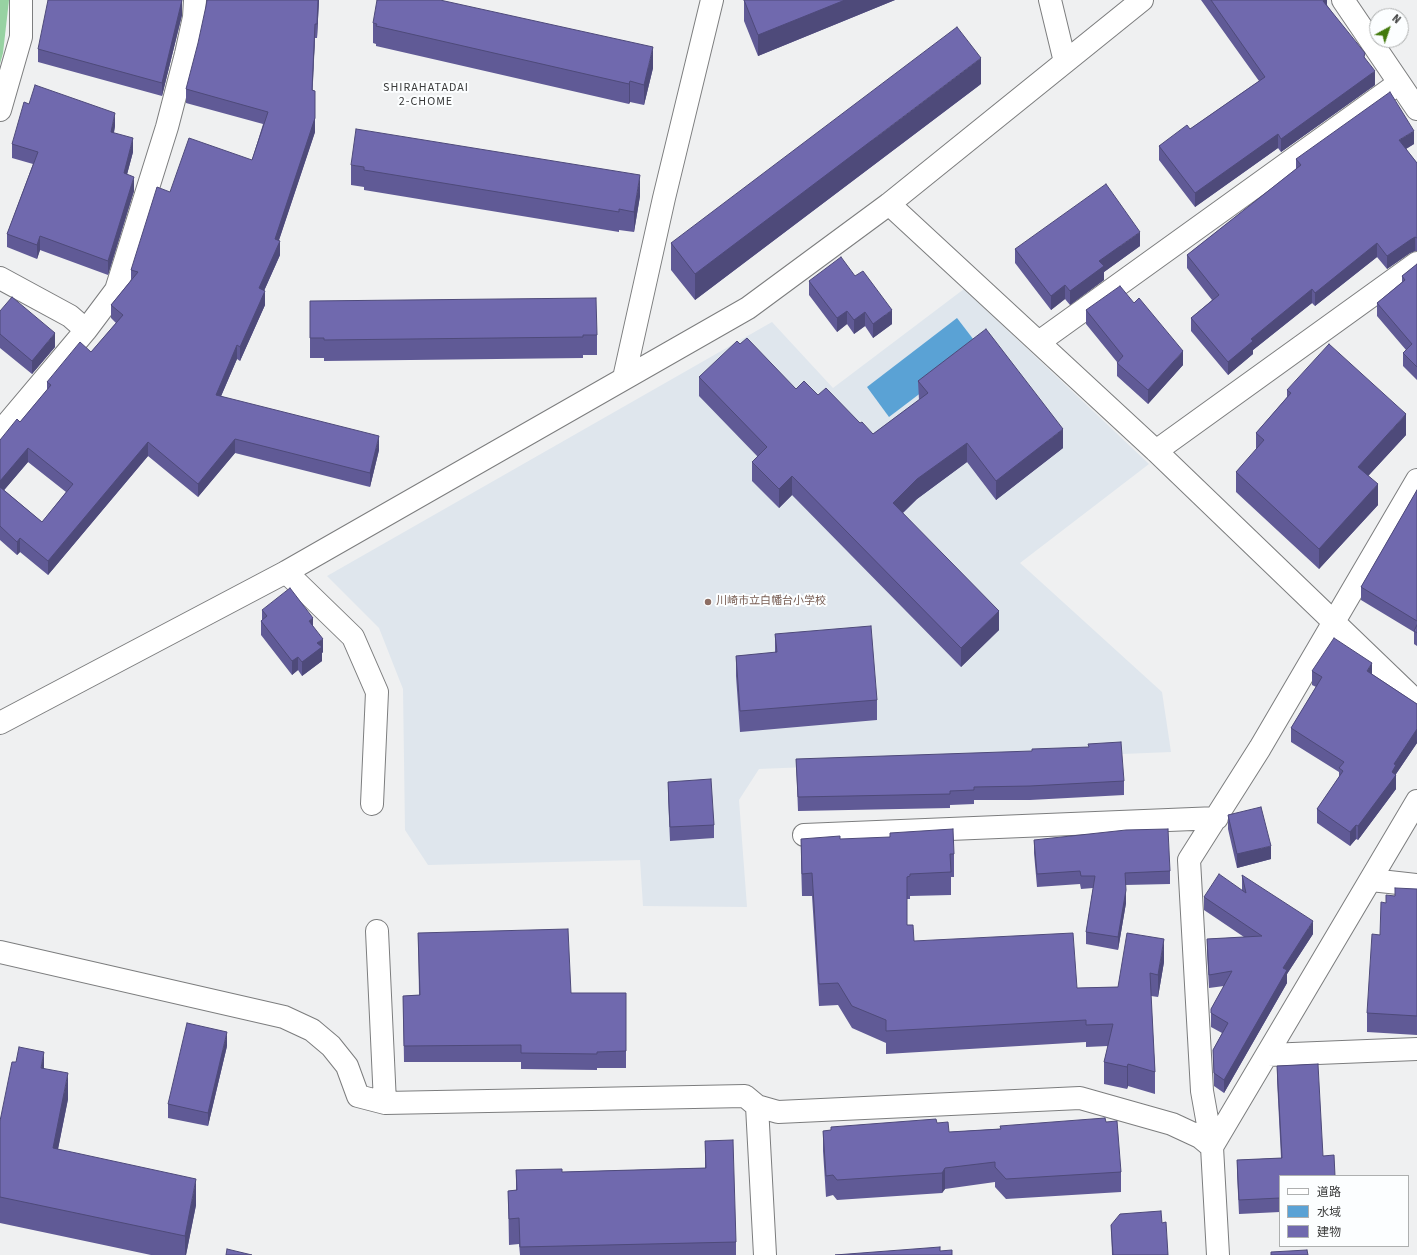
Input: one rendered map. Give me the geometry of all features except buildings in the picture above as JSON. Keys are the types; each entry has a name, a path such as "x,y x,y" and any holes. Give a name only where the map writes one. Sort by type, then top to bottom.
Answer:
{"street":[{"path":"0,110 21,37 21,0"},
{"path":"0,432 86,330 116,290 166,127 186,54 194,17 195,0"},
{"path":"624,378 664,198 712,0"},
{"path":"1050,0 1065,62"},
{"path":"0,723 286,572 748,308 889,204 1142,0"},
{"path":"1342,0 1417,109"},
{"path":"1039,342 1399,83"},
{"path":"889,204 1156,451 1417,702"},
{"path":"1156,451 1417,263"},
{"path":"0,278 70,316 86,330"},
{"path":"1218,1255 1212,1147 1202,1091 1189,860 1217,818 1417,480"},
{"path":"286,572 354,637 377,692 372,804"},
{"path":"1212,1147 1268,1055 1417,801"},
{"path":"804,835 1217,818"},
{"path":"1371,880 1417,885"},
{"path":"377,931 385,1103"},
{"path":"0,952 284,1017 312,1030 331,1046 346,1066 358,1096 385,1103 745,1096 757,1106 778,1112 800,1112 1080,1098 1172,1124 1200,1137 1212,1147"},
{"path":"1268,1055 1417,1049"},
{"path":"757,1106 766,1255"}],"shaded area":[{"name":"川崎市立白幡台小学校","path":"964,289 1149,464 1020,563 1162,692 1171,752 759,769 739,800 747,907 643,906 640,860 428,865 405,830 403,689 379,628 327,576 772,322 833,388"}],"green space":[{"path":"0,0 9,0 3,53 0,64"}],"water":[{"path":"957,318 980,348 889,417 867,387"}],"place":[{"name":"川崎市立白幡台小学校","path":"708,602"}],"district":[{"name":"SHIRAHATADAI 2-CHOME","path":"426,95"}]}
